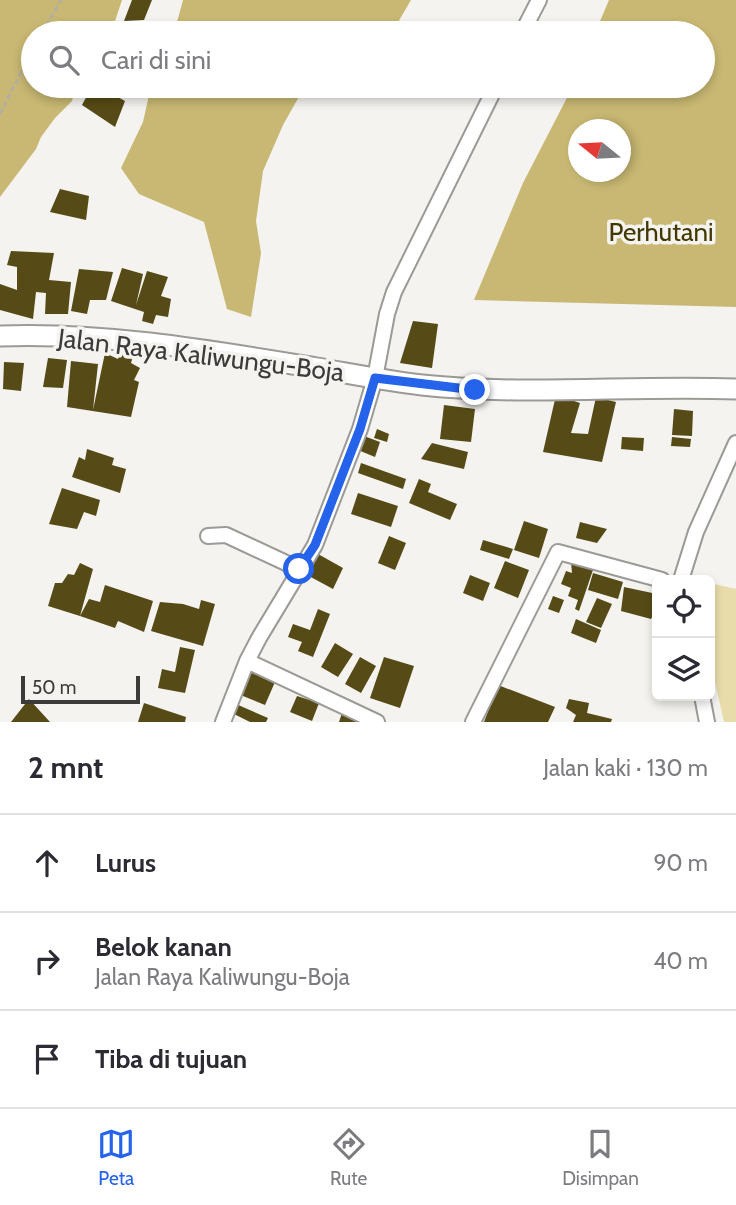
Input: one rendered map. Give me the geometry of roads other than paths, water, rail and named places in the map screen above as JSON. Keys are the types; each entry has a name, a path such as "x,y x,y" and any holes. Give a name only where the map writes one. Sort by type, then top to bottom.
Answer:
{"main road":[{"name":"Jalan Raya Kaliwungu-Boja","path":"0,336 112,339 475,390 736,389"}],"street":[{"path":"528,21 539,0"},
{"path":"223,722 247,661 315,545 360,429 375,378 394,292 490,98"},
{"path":"683,575 696,532 736,443"},
{"path":"208,536 226,535 299,569"},
{"path":"474,722 558,552 563,551 652,577"},
{"path":"247,661 377,722"},
{"path":"703,701 707,722"}],"park label":[{"name":"Perhutani","path":"661,232"}]}
